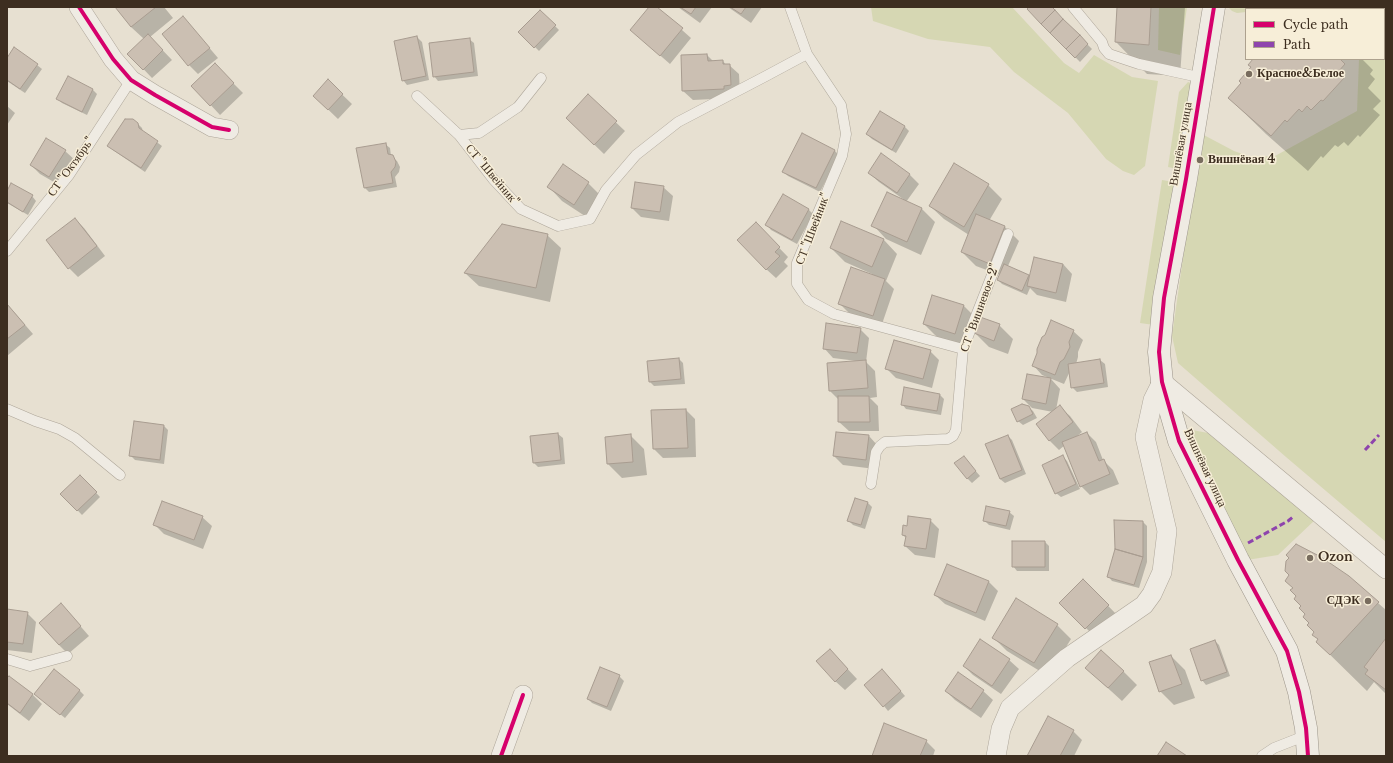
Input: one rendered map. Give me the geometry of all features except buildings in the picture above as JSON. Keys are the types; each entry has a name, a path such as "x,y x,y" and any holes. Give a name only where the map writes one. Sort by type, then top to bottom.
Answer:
{"street":[{"path":"79,7 113,59 131,80 212,127 229,130"},
{"name":"Вишнёвая улица","path":"1214,7 1164,298 1159,352 1162,382 1179,441 1238,560 1286,651 1299,692 1307,746"},
{"path":"996,756 1001,729 1010,708 1066,658 1144,606 1152,594 1162,572 1167,531 1145,437 1153,400 1162,382"},
{"name":"Вишнёвая улица","path":"1162,382 1386,569"},
{"path":"501,756 523,695"}],"lane":[{"name":"СТ \"Швейник\"","path":"790,7 807,54 841,105 846,134 842,156 797,263 797,284 808,300 834,314 962,349"},
{"path":"1073,7 1102,42 1104,48 1109,54 1139,64 1203,78"},
{"name":"СТ \"Швейник\"","path":"417,96 459,135 493,179 521,209 558,226 590,219 606,190 636,155 678,122 807,54"},
{"path":"459,135 479,133 518,107 541,78"},
{"name":"СТ \"Октябрь\"","path":"7,251 69,174 131,80"},
{"name":"СТ \"Вишневое-2\"","path":"871,484 876,452 880,446 886,442 948,439 953,436 956,430 962,349 1008,234"},
{"path":"7,409 35,421 58,428 75,438 120,475"},
{"path":"7,659 30,666 67,656"},
{"path":"1262,756 1274,748 1307,746"}],"green space":[{"path":"871,7 1012,7 1064,63 1079,73 1094,55 1132,77 1158,81 1145,166 1134,175 1123,171 1106,159 1068,113 1014,72 990,47 928,39 873,21"},
{"path":"1159,7 1187,7 1180,55 1158,50"},
{"path":"1228,7 1273,7 1245,8 1245,12 1237,13"},
{"path":"1386,7 1386,542 1178,363 1172,336 1187,230 1197,182 1200,133 1234,151 1251,157 1275,156 1357,111 1359,60 1385,60 1385,8 1352,8"},
{"path":"1188,82 1196,85 1182,170 1168,167 1179,92"},
{"path":"1162,180 1179,183 1154,325 1140,323"},
{"path":"1182,428 1208,433 1315,520 1278,555 1247,560"}],"marked path":[{"path":"1365,450 1379,435"},
{"path":"1248,543 1288,521 1294,516"}],"cycle path":[{"path":"79,7 113,59 131,80 212,127 229,130"},
{"path":"1214,7 1186,179 1164,298 1159,352 1162,382 1179,441 1238,560 1287,651 1299,692 1306,728 1308,756"},
{"path":"501,756 523,695"}],"place":[{"name":"Красное&Белое","path":"1249,74"},
{"name":"Вишнёвая 4","path":"1200,160"},
{"name":"Ozon","path":"1310,558"},
{"name":"СДЭК","path":"1368,601"}]}
